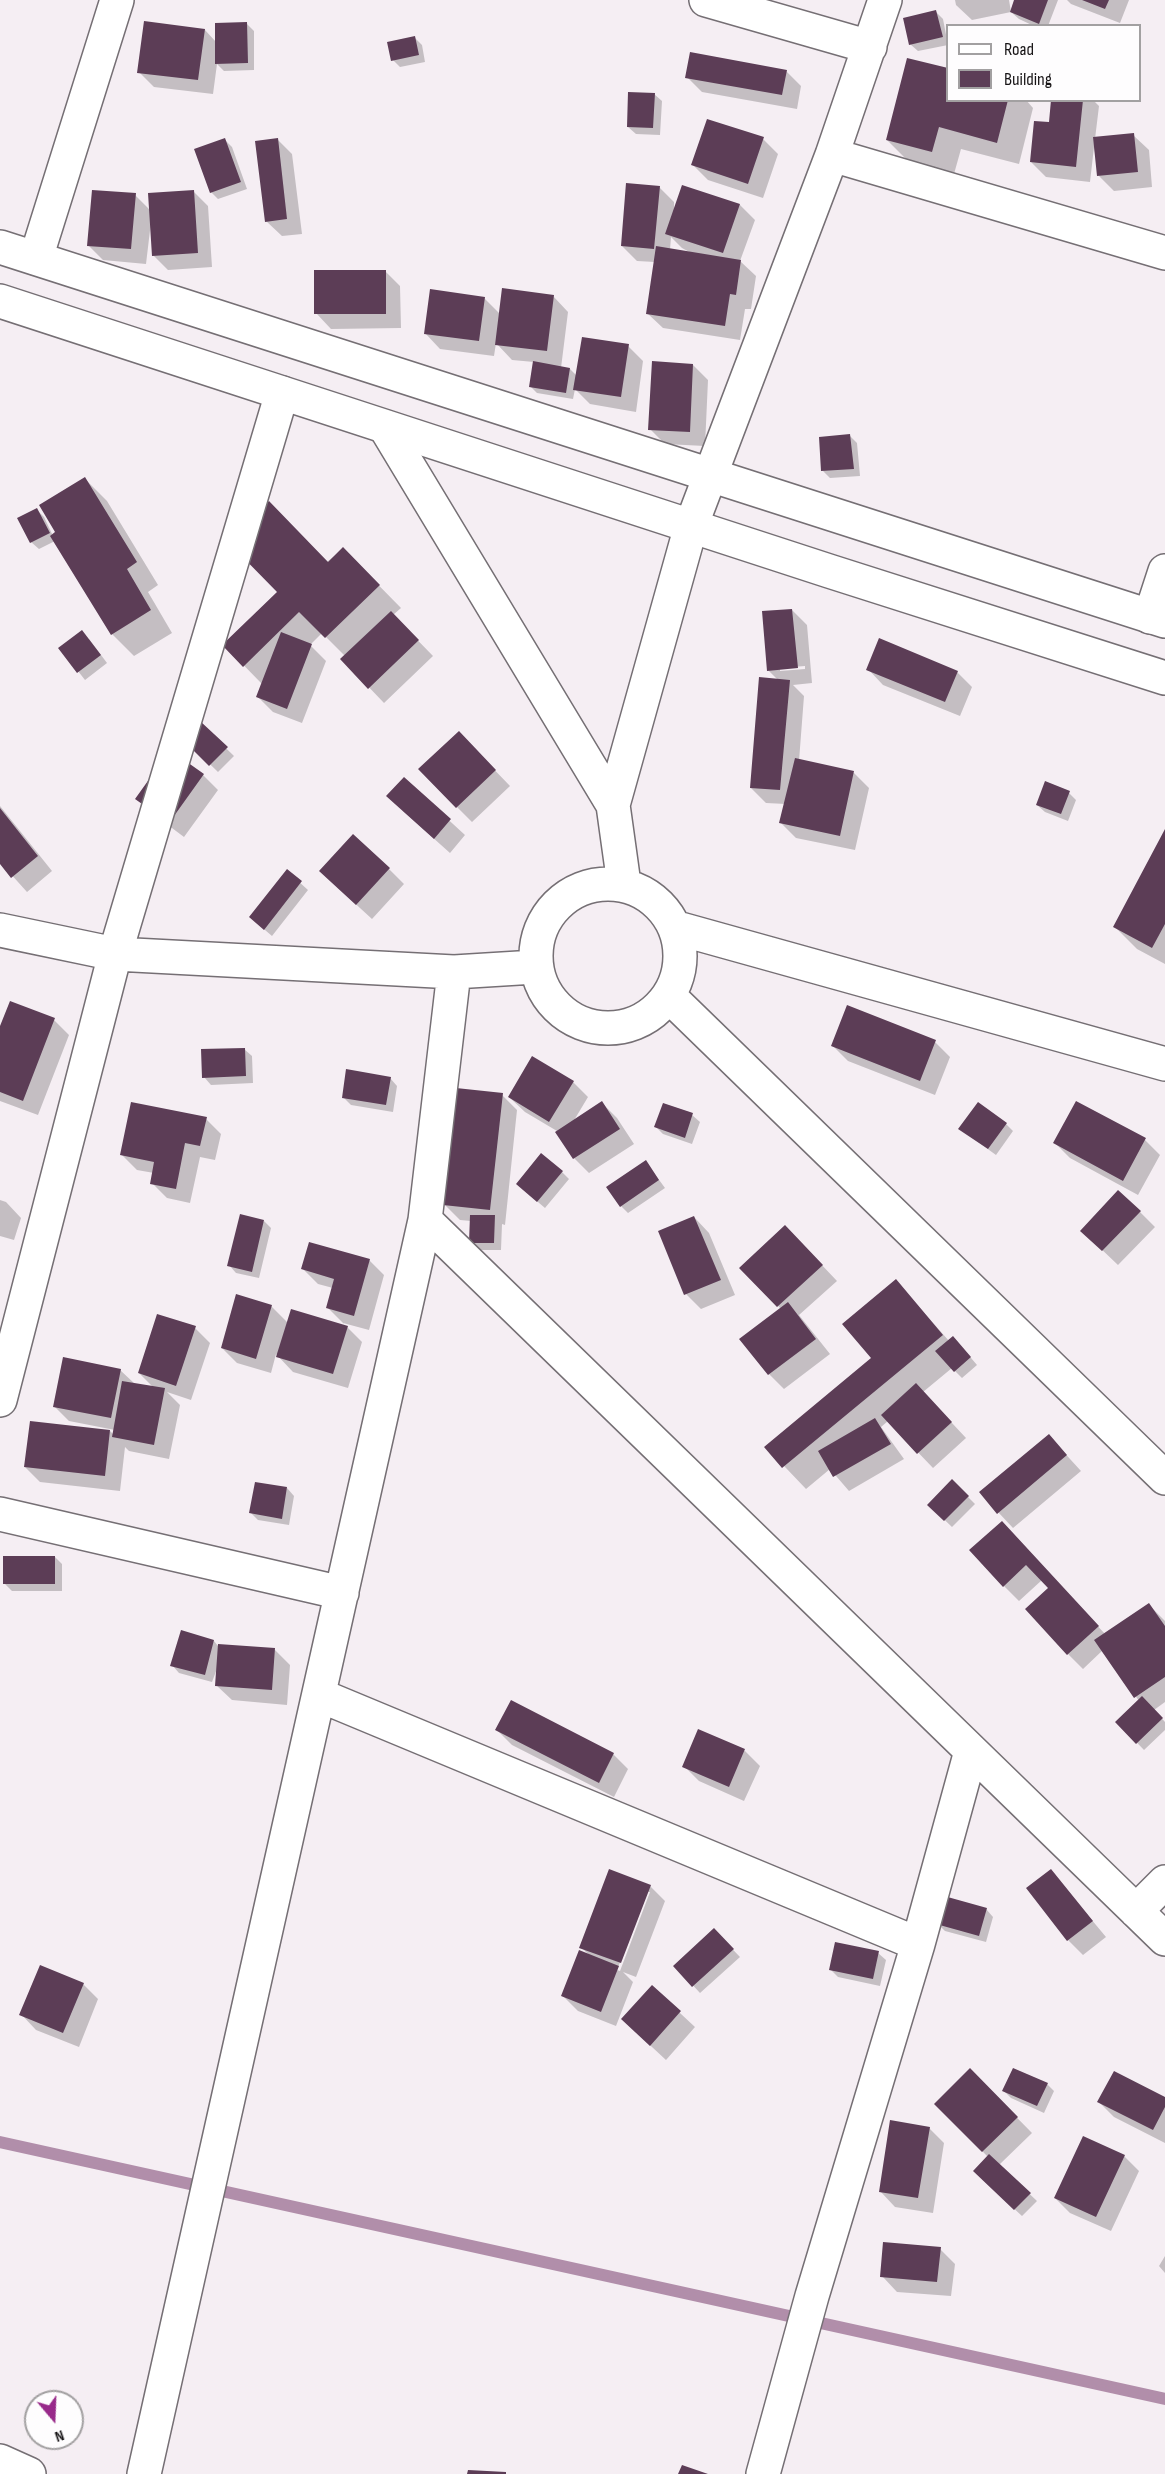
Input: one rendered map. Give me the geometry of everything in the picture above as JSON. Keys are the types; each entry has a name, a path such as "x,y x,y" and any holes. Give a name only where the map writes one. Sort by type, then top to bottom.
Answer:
{"street":[{"path":"36,258 117,0"},
{"path":"706,0 870,47"},
{"path":"613,805 691,526 832,155 885,0"},
{"path":"832,155 1165,253"},
{"path":"0,247 711,478 1158,619 1165,571"},
{"path":"0,301 1165,678"},
{"path":"0,1400 115,954 282,393"},
{"path":"385,427 613,805 624,884"},
{"path":"624,884 656,900 676,928 681,964 670,997 644,1020 609,1029 575,1022 548,999 535,967 538,932 558,902 589,885 624,884"},
{"path":"676,928 1165,1064"},
{"path":"0,930 115,954 454,972 535,967"},
{"path":"144,2474 425,1220 454,972"},
{"path":"670,997 1165,1478"},
{"path":"425,1220 1165,1939"},
{"path":"0,1514 342,1593"},
{"path":"319,1695 918,1944"},
{"path":"763,2474 812,2296 918,1944 971,1750"},
{"path":"1136,1911 1165,1882"},
{"path":"0,2461 29,2474"}],"building":[{"path":"1014,0 1048,0 1039,24 1010,12"},
{"path":"1082,0 1109,0 1105,9"},
{"path":"936,10 943,37 909,45 903,18"},
{"path":"144,21 205,29 198,80 137,73"},
{"path":"247,22 248,63 215,64 215,23"},
{"path":"415,36 419,55 391,61 387,42"},
{"path":"690,52 787,70 782,95 685,78"},
{"path":"907,58 946,68 946,102 1007,102 997,143 939,127 932,152 886,140"},
{"path":"628,92 655,93 653,128 627,127"},
{"path":"1051,102 1083,102 1076,167 1030,162 1034,121 1049,122"},
{"path":"707,119 764,137 748,184 691,165"},
{"path":"1134,133 1138,172 1097,176 1093,137"},
{"path":"225,138 241,182 210,193 194,149"},
{"path":"278,138 287,219 265,222 255,141"},
{"path":"626,183 660,186 654,249 621,246"},
{"path":"682,185 740,204 723,253 665,234"},
{"path":"92,190 136,193 131,249 87,246"},
{"path":"194,190 198,253 152,256 148,193"},
{"path":"656,246 741,260 736,295 730,294 725,326 646,314"},
{"path":"314,270 386,270 386,314 314,314"},
{"path":"502,288 554,295 547,351 495,345"},
{"path":"430,289 485,297 479,341 424,334"},
{"path":"582,337 629,344 621,397 573,390"},
{"path":"533,361 570,368 566,393 529,387"},
{"path":"652,361 693,364 690,432 648,430"},
{"path":"850,434 854,469 821,471 819,437"},
{"path":"85,477 137,562 127,569 151,610 111,635 50,536 55,532 39,505"},
{"path":"269,501 328,562 343,547 380,585 325,638 299,612 243,667 222,645 277,592 227,541"},
{"path":"37,508 50,533 30,543 17,518"},
{"path":"792,609 798,668 767,671 762,611"},
{"path":"391,611 419,640 368,689 340,659"},
{"path":"82,630 101,655 77,673 58,648"},
{"path":"281,632 312,644 287,709 256,697"},
{"path":"879,638 958,671 945,702 866,670"},
{"path":"759,677 790,680 780,790 750,788"},
{"path":"200,721 228,747 209,766 182,739"},
{"path":"459,731 496,770 456,808 418,769"},
{"path":"170,750 204,774 169,823 135,799"},
{"path":"795,758 854,771 840,836 779,823"},
{"path":"404,777 451,819 434,839 386,796"},
{"path":"1045,781 1070,791 1061,814 1036,805"},
{"path":"0,808 38,856 11,878 0,864"},
{"path":"1165,829 1165,924 1152,948 1113,927"},
{"path":"353,834 390,868 356,905 319,871"},
{"path":"287,869 302,881 264,930 249,917"},
{"path":"10,1001 55,1018 23,1101 0,1092 0,1026"},
{"path":"847,1005 936,1040 920,1081 831,1046"},
{"path":"245,1048 246,1076 202,1078 201,1049"},
{"path":"532,1056 574,1081 549,1122 508,1097"},
{"path":"346,1069 391,1077 386,1105 342,1098"},
{"path":"456,1088 503,1093 490,1210 443,1205"},
{"path":"602,1101 620,1129 573,1159 555,1132"},
{"path":"1076,1101 1146,1138 1123,1181 1053,1143"},
{"path":"131,1102 207,1117 200,1146 185,1143 176,1189 150,1184 154,1162 120,1155"},
{"path":"978,1102 1007,1123 988,1149 958,1129"},
{"path":"663,1103 693,1113 685,1138 654,1127"},
{"path":"541,1153 563,1171 537,1202 516,1184"},
{"path":"646,1160 659,1180 620,1207 606,1187"},
{"path":"1118,1190 1141,1211 1102,1251 1080,1231"},
{"path":"240,1214 264,1220 252,1272 227,1266"},
{"path":"470,1215 495,1215 494,1243 469,1243"},
{"path":"694,1216 721,1280 684,1295 658,1231"},
{"path":"785,1225 823,1265 777,1307 739,1268"},
{"path":"309,1242 370,1259 354,1316 326,1308 334,1279 301,1269"},
{"path":"896,1279 943,1335 782,1468 764,1447 871,1358 842,1324"},
{"path":"236,1294 272,1305 256,1359 221,1348"},
{"path":"788,1302 816,1339 768,1375 739,1339"},
{"path":"291,1309 348,1326 333,1374 276,1357"},
{"path":"157,1314 196,1326 176,1386 138,1373"},
{"path":"953,1336 971,1357 954,1372 935,1351"},
{"path":"63,1357 121,1369 111,1418 53,1407"},
{"path":"122,1381 165,1388 154,1445 112,1437"},
{"path":"916,1383 952,1422 917,1454 881,1415"},
{"path":"875,1418 891,1444 833,1477 818,1451"},
{"path":"30,1421 110,1430 105,1476 24,1467"},
{"path":"1049,1434 1067,1455 997,1514 979,1492"},
{"path":"952,1479 969,1496 944,1521 927,1505"},
{"path":"255,1482 287,1487 282,1519 249,1513"},
{"path":"1002,1521 1099,1626 1067,1655 1025,1609 1048,1588 1026,1565 1003,1587 969,1550"},
{"path":"3,1556 55,1556 55,1584 3,1584"},
{"path":"1149,1603 1165,1626 1165,1677 1134,1698 1094,1640"},
{"path":"181,1630 214,1640 205,1675 170,1666"},
{"path":"218,1644 275,1648 272,1690 215,1686"},
{"path":"1142,1696 1163,1718 1136,1744 1115,1722"},
{"path":"511,1700 614,1753 599,1783 495,1730"},
{"path":"698,1729 745,1749 729,1787 682,1767"},
{"path":"609,1869 651,1885 621,1963 579,1948"},
{"path":"1051,1869 1093,1921 1067,1941 1026,1888"},
{"path":"944,1896 987,1908 979,1936 936,1924"},
{"path":"714,1928 734,1949 692,1987 673,1966"},
{"path":"835,1942 879,1951 873,1979 829,1970"},
{"path":"579,1950 619,1966 601,2012 561,1996"},
{"path":"40,1965 84,1983 63,2033 19,2015"},
{"path":"652,1985 681,2011 650,2046 621,2019"},
{"path":"970,2068 1018,2117 982,2152 934,2104"},
{"path":"1013,2068 1048,2083 1037,2106 1002,2091"},
{"path":"1114,2071 1165,2097 1165,2107 1153,2130 1097,2102"},
{"path":"890,2120 930,2127 918,2198 879,2192"},
{"path":"1083,2136 1125,2155 1096,2217 1054,2198"},
{"path":"989,2154 1031,2193 1014,2210 973,2171"},
{"path":"883,2242 941,2247 937,2282 880,2277"},
{"path":"682,2465 708,2474 678,2474"},
{"path":"468,2470 506,2472 506,2474 467,2474"}],"waterway":[{"path":"0,2142 1165,2399"}]}
